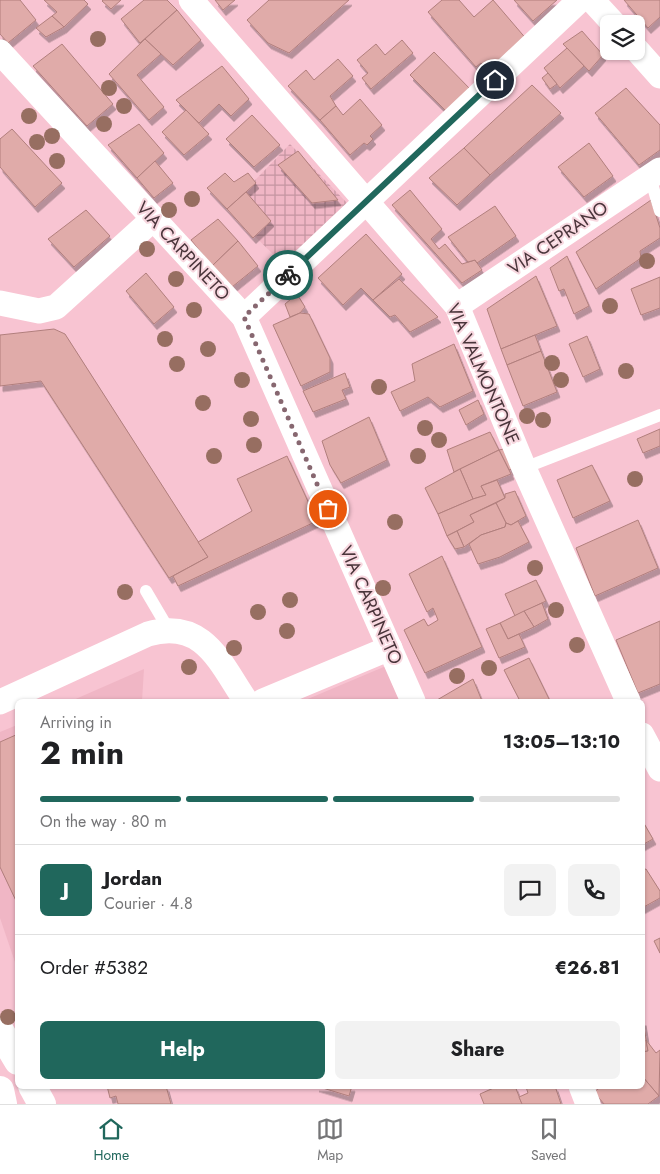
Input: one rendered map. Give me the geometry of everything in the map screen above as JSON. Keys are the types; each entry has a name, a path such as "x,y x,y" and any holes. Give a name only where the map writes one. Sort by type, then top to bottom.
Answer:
{"main road":[{"path":"0,1031 15,1056"},
{"path":"34,1089 42,1104"},
{"path":"0,1090 3,1104"}],"street":[{"name":"VIA VALMONTONE","path":"191,0 457,306 524,468 627,699"},
{"path":"244,317 580,0"},
{"path":"592,0 606,15"},
{"name":"VIA CARPINETO","path":"0,52 244,317 412,699"},
{"path":"645,59 660,76"},
{"name":"VIA CEPRANO","path":"457,306 655,174"},
{"path":"0,303 39,311 56,307 153,219"},
{"path":"0,702 148,634 169,630 186,633 202,640 245,699"},
{"path":"268,699 390,648"},
{"path":"645,732 660,724"},
{"path":"645,740 660,769"},
{"path":"582,1089 588,1104"}],"lane":[{"path":"655,174 660,211"},
{"path":"524,468 660,415"},
{"path":"146,591 169,630"}],"shaded area":[{"path":"290,144 348,204 285,266 227,209"},
{"path":"386,666 400,699 308,699"},
{"path":"144,669 142,699 76,699"},
{"path":"15,726 15,962 0,918 0,732"}],"building":[{"path":"0,0 20,0 36,20 8,43 0,34"},
{"path":"44,0 84,0 88,4 64,27 52,16 57,12"},
{"path":"103,0 121,0 111,9"},
{"path":"144,0 167,0 177,10 140,43 121,19"},
{"path":"215,0 235,0 223,10"},
{"path":"269,0 349,0 289,53 268,43 247,20"},
{"path":"442,0 459,0 474,17 493,0 528,41 490,74 481,63 476,67 428,12"},
{"path":"514,0 557,0 533,21"},
{"path":"624,0 660,0 660,17 648,28 645,24 645,15 637,15"},
{"path":"177,10 201,40 173,65 145,39"},
{"path":"52,16 64,27 46,37 36,28"},
{"path":"582,31 600,52 600,58 589,71 563,44"},
{"path":"145,39 161,54 137,75 164,107 149,120 109,74"},
{"path":"402,40 413,53 371,89 362,78 368,73 357,60 376,44 385,55"},
{"path":"62,44 113,104 87,126 33,66"},
{"path":"567,48 584,66 560,88 544,68"},
{"path":"434,52 471,90 448,113 410,75"},
{"path":"338,59 353,76 330,96 336,106 320,120 288,86 306,70 314,80"},
{"path":"222,66 249,99 231,116 219,104 199,123 176,100"},
{"path":"548,73 557,84 550,89 542,78"},
{"path":"532,85 561,113 490,175 464,148"},
{"path":"626,88 660,125 660,150 639,165 595,113"},
{"path":"360,99 382,125 370,136 373,139 367,145 364,143 350,155 320,120 336,106 343,115"},
{"path":"186,110 209,134 184,155 162,132"},
{"path":"252,115 280,145 254,167 226,139"},
{"path":"139,124 164,153 137,178 108,145"},
{"path":"12,129 62,183 35,207 0,167 0,139"},
{"path":"589,143 613,176 584,197 558,167"},
{"path":"464,148 490,175 457,205 429,178"},
{"path":"298,151 338,200 312,203 278,165"},
{"path":"155,161 173,183 154,198 137,178"},
{"path":"225,173 234,182 248,173 256,183 227,209 207,188"},
{"path":"410,190 442,229 431,239 439,249 445,244 462,264 475,260 482,270 462,283 392,205"},
{"path":"246,192 271,221 253,238 227,209"},
{"path":"651,200 660,228 660,238 640,251 641,258 596,289 576,252"},
{"path":"495,206 516,236 477,263 475,260 468,262 448,237"},
{"path":"86,210 110,236 74,267 48,239"},
{"path":"218,219 238,241 212,266 191,240"},
{"path":"366,234 402,274 373,300 361,288 343,305 318,278"},
{"path":"238,241 258,266 232,287 212,266"},
{"path":"567,256 589,306 574,314 564,289 559,291 550,268"},
{"path":"146,273 174,307 154,324 126,291"},
{"path":"536,276 557,326 501,349 487,309"},
{"path":"660,277 660,308 641,315 631,289"},
{"path":"399,279 438,317 410,332 395,315 390,317 373,300"},
{"path":"297,294 305,307 300,313 290,317 285,304"},
{"path":"300,313 309,314 330,358 330,372 301,386 273,325"},
{"path":"54,329 65,334 208,557 169,578 41,381 0,386 0,335"},
{"path":"535,335 541,351 507,365 501,349"},
{"path":"587,336 600,369 583,377 569,344"},
{"path":"454,344 473,391 440,407 428,397 400,411 391,392 415,381 412,364"},
{"path":"541,351 557,392 523,406 507,365"},
{"path":"345,373 350,387 342,390 346,399 313,412 303,391"},
{"path":"478,400 484,414 466,425 459,410"},
{"path":"369,417 387,460 341,483 330,465 322,441"},
{"path":"660,429 660,446 643,453 637,439"},
{"path":"490,432 499,450 454,472 447,450"},
{"path":"508,448 516,468 509,470 499,450"},
{"path":"499,450 511,474 481,486 486,495 473,499 460,469"},
{"path":"287,456 317,521 178,586 173,576 208,557 198,542 252,511 237,479"},
{"path":"592,465 610,501 573,518 557,480"},
{"path":"460,469 473,499 438,514 425,488"},
{"path":"497,480 505,498 470,515 474,522 447,536 438,514 486,495 481,486"},
{"path":"515,491 526,516 511,525 506,523 496,503 505,498 505,494"},
{"path":"496,503 506,523 505,527 481,535 464,547 457,531 474,522 470,515"},
{"path":"638,520 658,568 595,596 576,548"},
{"path":"518,521 529,542 500,557 478,564 469,544 481,535 505,527 506,523 511,525"},
{"path":"457,531 464,547 455,549 447,536"},
{"path":"442,556 482,647 425,673 404,630 424,619 428,626 438,620 433,608 427,612 409,574"},
{"path":"536,580 546,601 515,616 505,594"},
{"path":"542,603 548,619 534,627 524,611"},
{"path":"524,611 534,627 508,639 500,623"},
{"path":"660,621 660,684 638,693 616,640"},
{"path":"500,623 508,639 519,634 525,647 499,658 486,629"},
{"path":"529,658 549,699 519,699 504,670"},
{"path":"473,679 481,699 439,699"},
{"path":"15,735 15,899 0,867 0,742"},
{"path":"645,825 653,839 645,843"},
{"path":"645,869 660,891 660,898 645,906"},
{"path":"660,938 660,953 654,941"},
{"path":"645,1032 648,1051 645,1052"},
{"path":"646,1040 656,1053 660,1050 659,1096 645,1080 645,1052 648,1051"},
{"path":"645,1080 659,1096 648,1104 604,1104 594,1092 598,1089 645,1089"},
{"path":"108,1089 167,1089 171,1104 118,1104 116,1096 110,1098"},
{"path":"326,1089 351,1089 349,1096"},
{"path":"491,1089 516,1089 522,1104 484,1104 480,1094"},
{"path":"527,1089 556,1089 561,1104 522,1104 519,1097 528,1093"}],"way so far":[{"path":"288,275 244,317 328,509"}],"route":[{"path":"288,275 495,80"}]}
